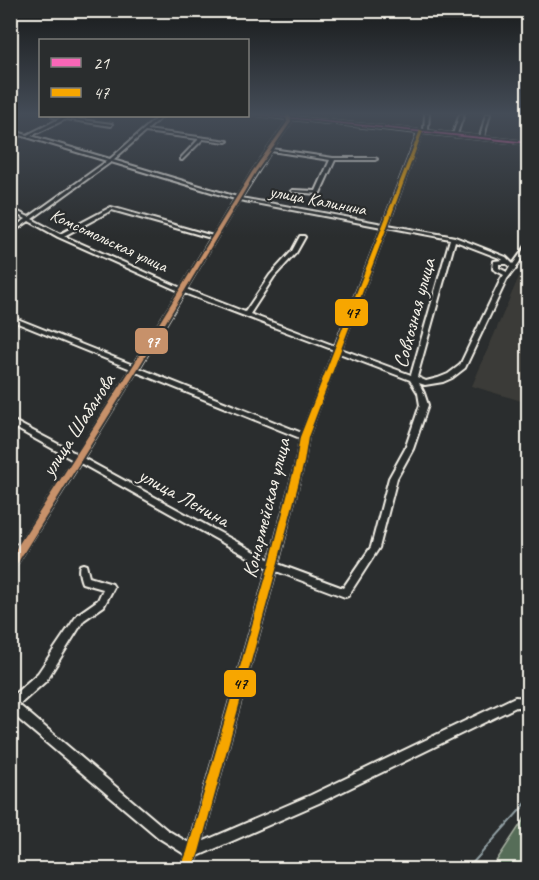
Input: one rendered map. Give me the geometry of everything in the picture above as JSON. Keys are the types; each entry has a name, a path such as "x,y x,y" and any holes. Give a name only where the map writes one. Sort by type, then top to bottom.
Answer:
{"street":[{"name":"улица Калинина","path":"87,155 238,199 453,238 504,258 514,268"},
{"path":"10,233 117,155"},
{"path":"182,159 186,155"},
{"name":"улица Шабанова","path":"10,567 176,302 184,293 238,199 267,155"},
{"path":"305,155 333,159 375,159"},
{"name":"Конармейская улица","path":"186,870 273,566 300,462 304,437 414,155"},
{"path":"293,191 318,193 333,159"},
{"path":"60,236 111,208 215,238"},
{"name":"Комсомольская улица","path":"10,209 60,236 184,293 247,314 425,383 443,380 463,366 508,274 528,247"},
{"path":"247,314 272,276 294,252 302,237"},
{"name":"Совхозная улица","path":"345,593 375,548 393,478 409,449 424,405 421,393 413,379 453,238"},
{"path":"508,262 496,262 496,269 508,274"},
{"path":"10,318 304,437"},
{"name":"улица Ленина","path":"10,421 273,566 345,593"},
{"path":"10,545 19,552"},
{"path":"83,568 86,580 110,586 101,603 81,617 42,677 11,705 163,834 193,852 342,786 515,702 528,703"}],"shaded area":[{"path":"521,272 528,274 528,403 472,386"}],"green space":[{"path":"528,813 528,869 491,869"}],"waterway":[{"path":"470,866 528,801"}],"transit line":[{"name":"97","path":"10,567 266,155"},
{"name":"47","path":"186,870 273,566 300,462 304,437 412,155"}]}
